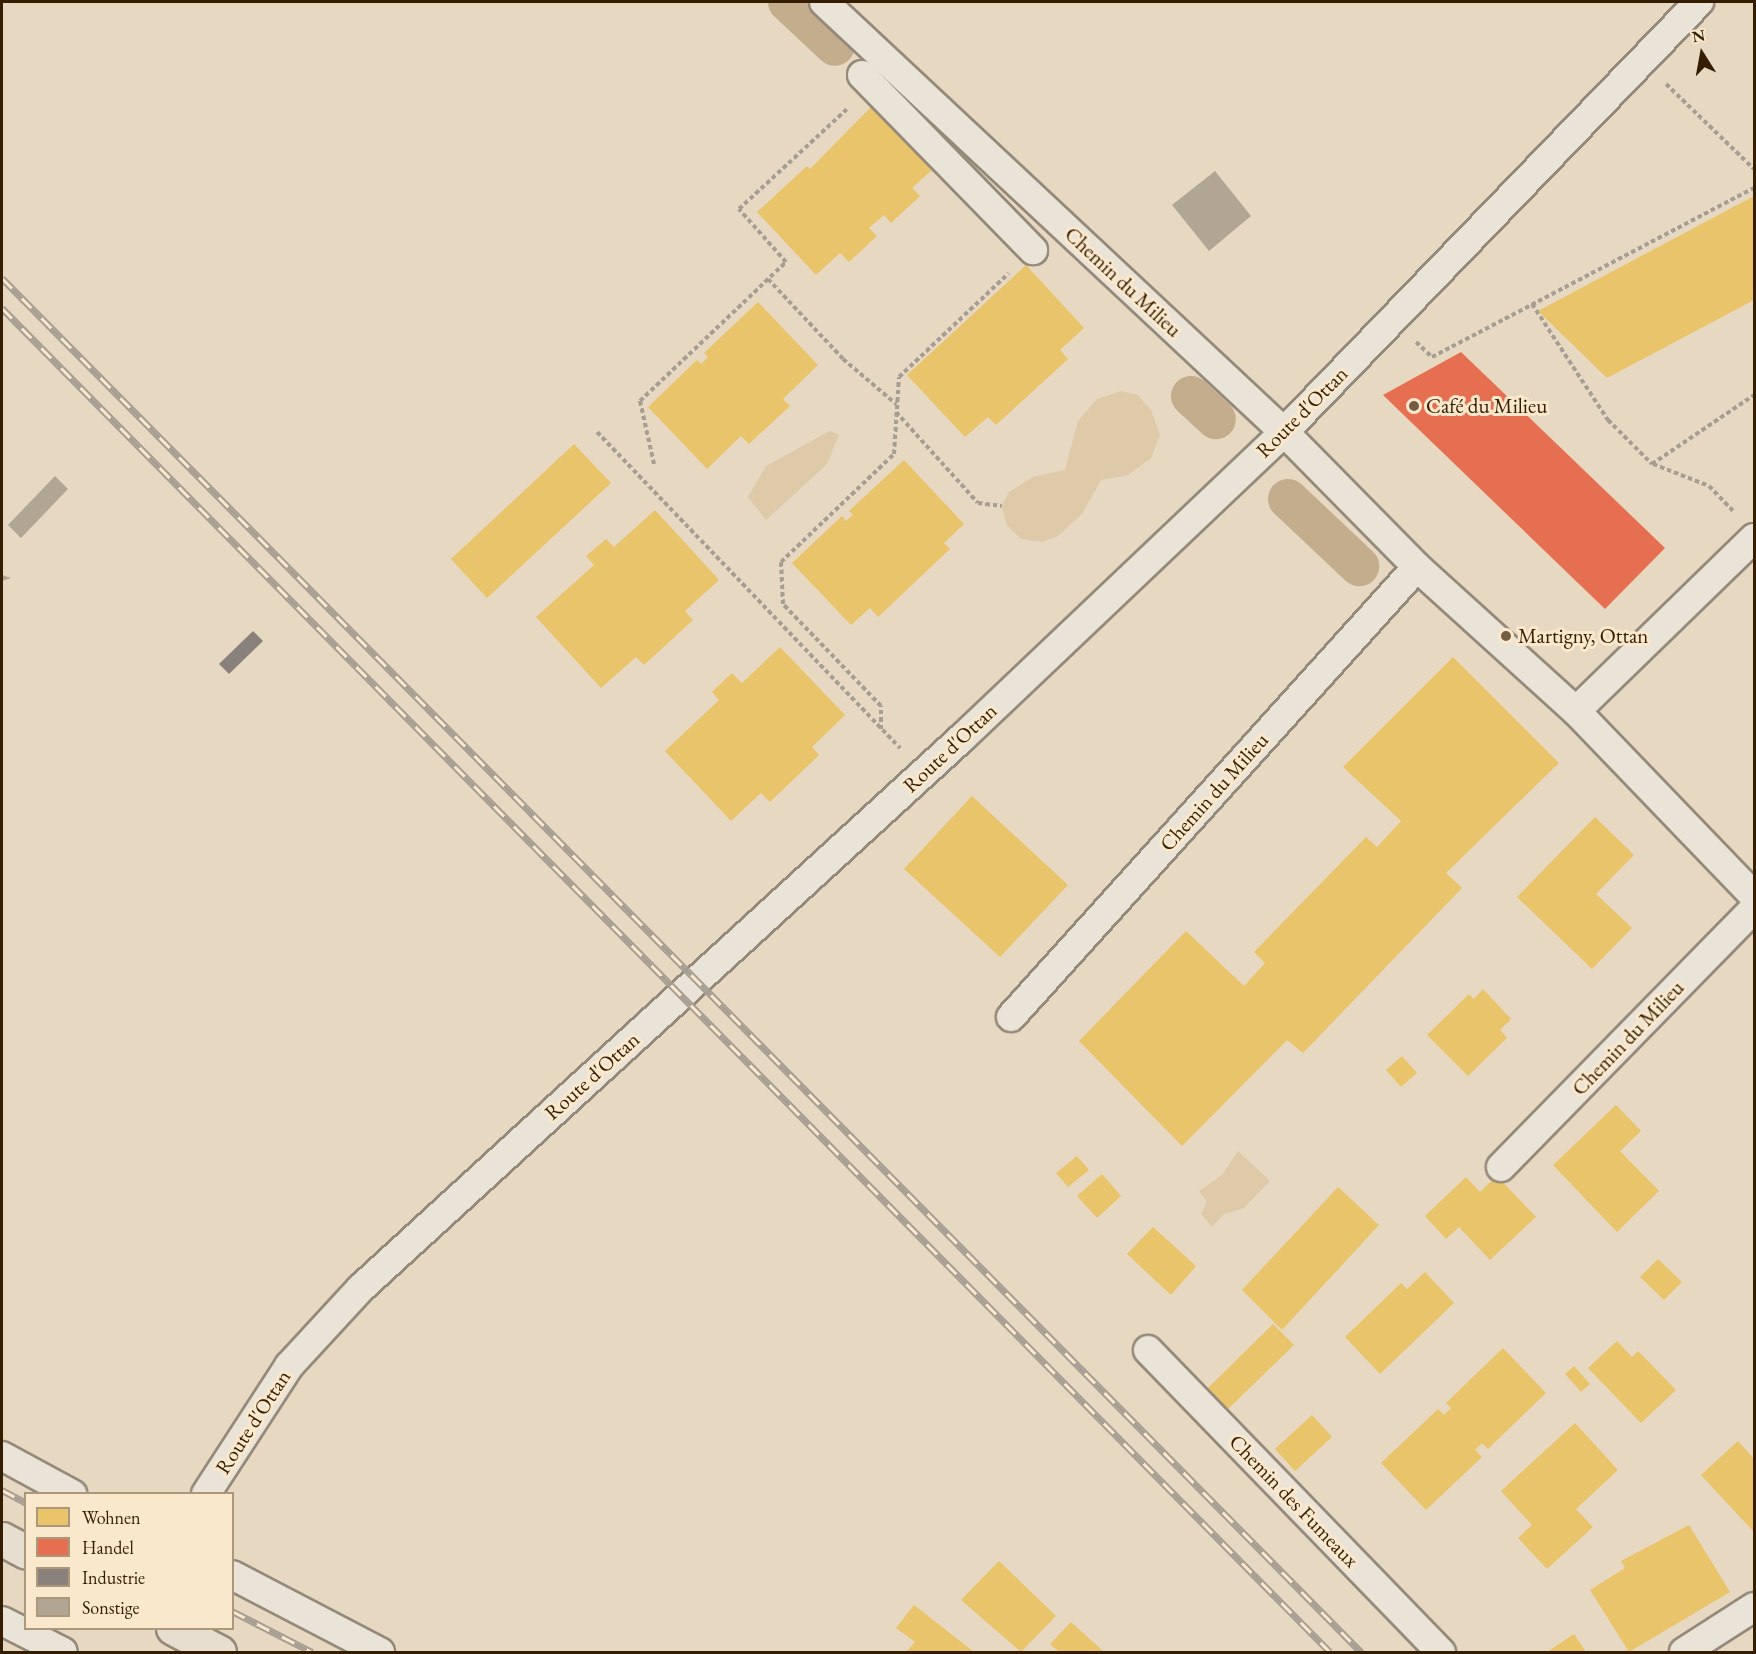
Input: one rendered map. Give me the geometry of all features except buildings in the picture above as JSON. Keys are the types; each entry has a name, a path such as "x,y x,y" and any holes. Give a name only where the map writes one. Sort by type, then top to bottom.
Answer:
{"main road":[{"path":"2,1539 24,1551"},
{"path":"175,1630 219,1653"}],"street":[{"name":"Chemin du Milieu","path":"824,2 1284,432 1417,567 1575,711 1755,896"},
{"name":"Route d'Ottan","path":"207,1492 289,1366 361,1288 924,773 1284,432 1699,2"},
{"path":"862,75 1033,250"},
{"path":"1575,711 1747,527"},
{"name":"Chemin du Milieu","path":"1011,1017 1417,567"},
{"name":"Chemin du Milieu","path":"1501,1167 1755,909"},
{"name":"Chemin des Fumeaux","path":"1148,1350 1441,1653"},
{"path":"2,1456 68,1492"},
{"path":"234,1576 380,1653"},
{"path":"1684,1653 1755,1607"},
{"path":"2,1621 63,1653"}],"path":[{"path":"1640,63 1755,170"},
{"path":"654,464 640,401 786,262 739,209 869,89 862,75"},
{"path":"1409,336 1432,357 1755,188"},
{"path":"881,729 881,706 783,604 781,562 894,454 899,377 1033,250"},
{"path":"768,279 843,358 896,404"},
{"path":"1532,304 1608,420 1652,464 1709,486 1747,527"},
{"path":"1652,464 1755,395"},
{"path":"895,411 978,503 1002,506"},
{"path":"597,432 924,773"}],"shaded area":[{"path":"1121,391 1138,395 1151,410 1160,435 1151,458 1128,475 1101,480 1082,514 1058,536 1042,542 1021,539 1007,525 1002,506 1009,492 1033,477 1065,470 1078,421 1097,399"},
{"path":"830,431 839,435 827,464 766,520 748,497 766,466"},
{"path":"1238,1151 1270,1181 1244,1208 1224,1214 1212,1227 1201,1214 1207,1202 1199,1191 1222,1175"}],"waterway":[{"path":"788,2 835,46"},
{"path":"1191,396 1216,419"},
{"path":"1288,499 1359,566"}],"railway":[{"path":"2,278 1361,1652"},
{"path":"2,308 1330,1652"},
{"path":"2,1490 24,1502"},
{"path":"234,1612 312,1652"}],"place":[{"name":"Café du Milieu","path":"1414,406"},
{"name":"Martigny, Ottan","path":"1506,636"}]}
